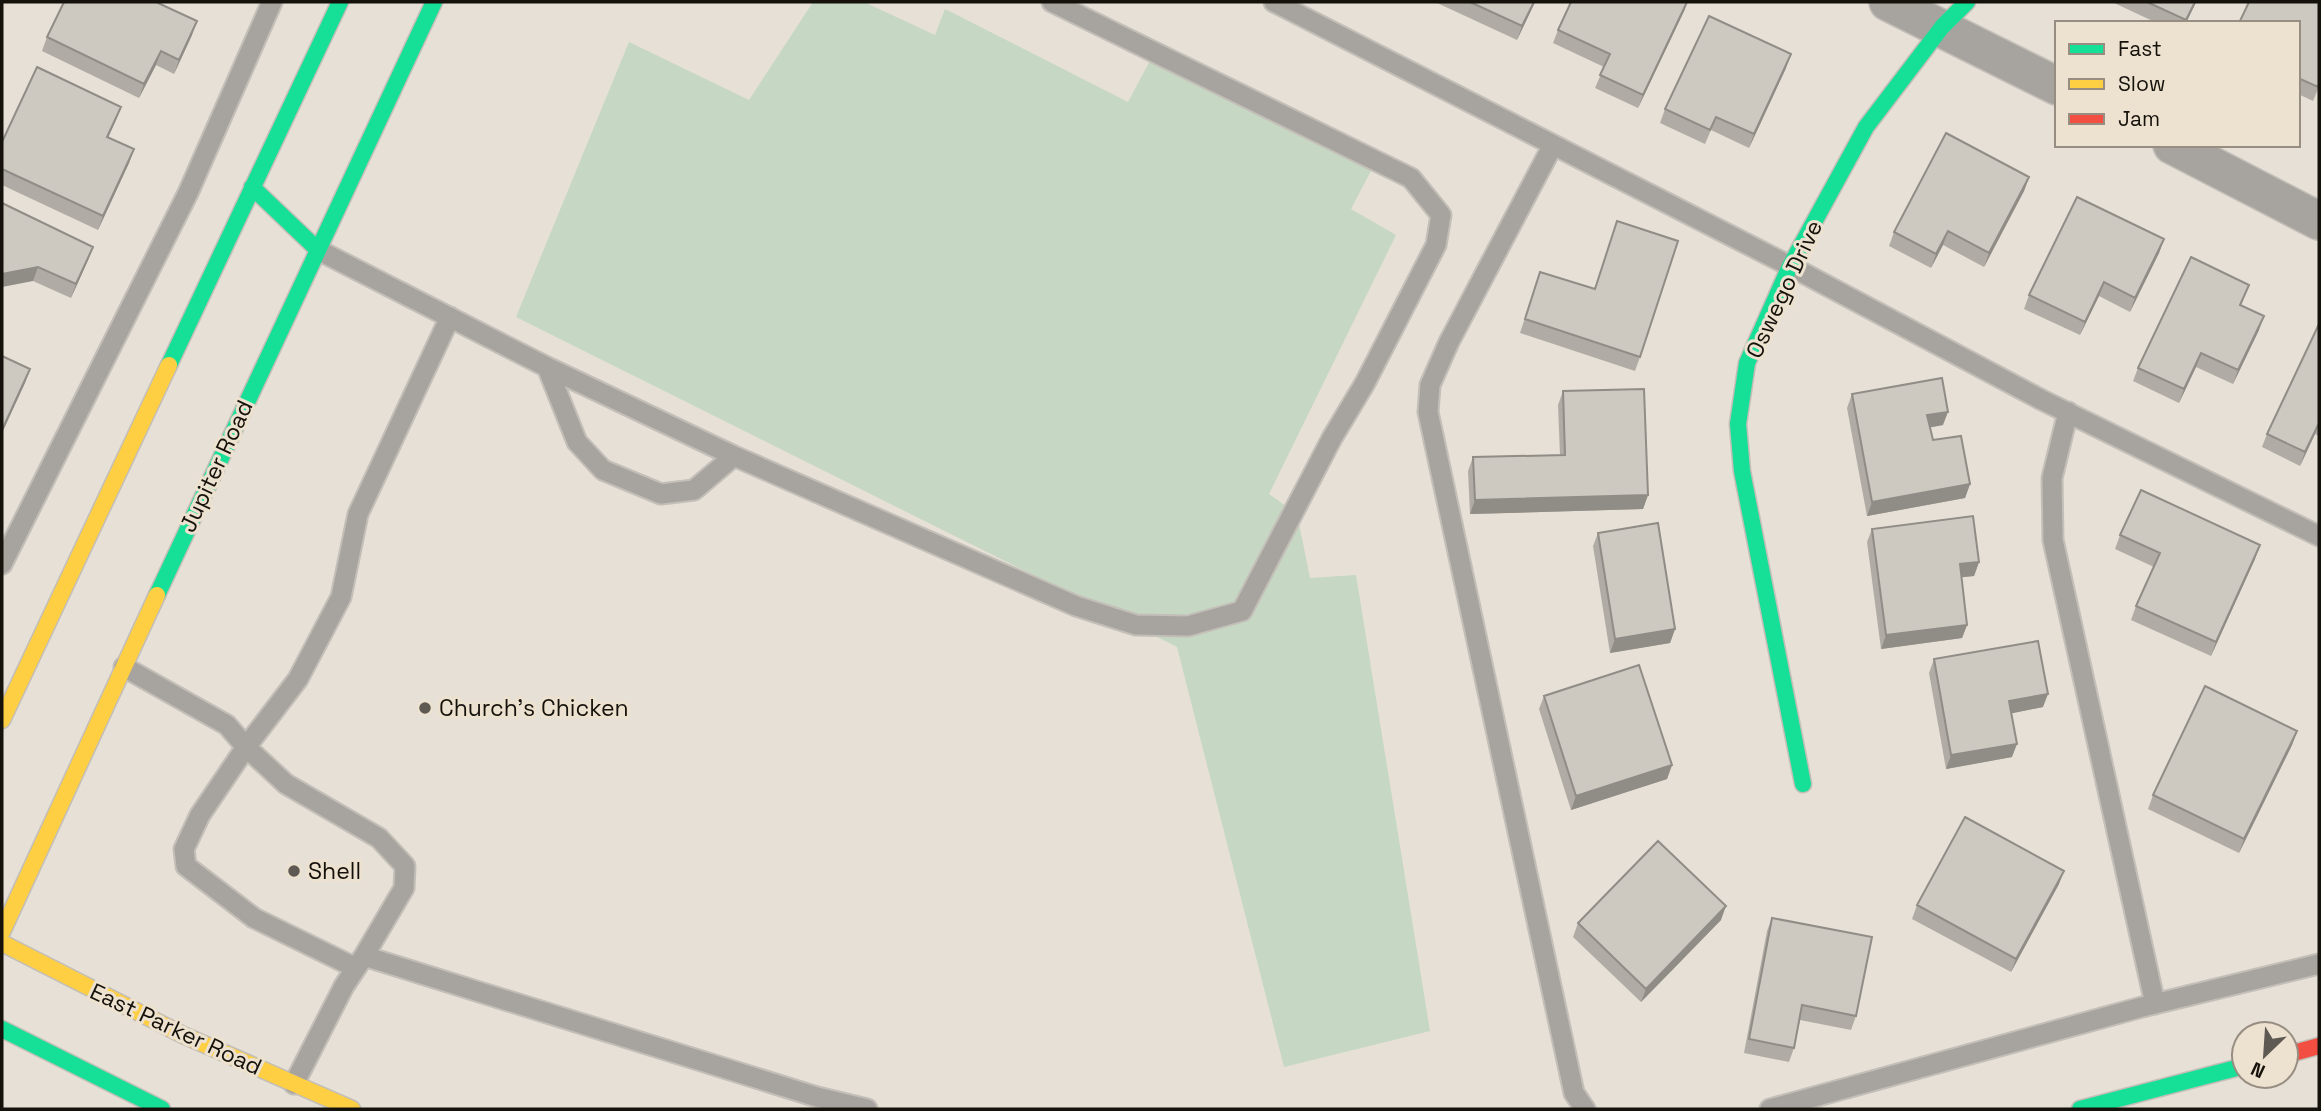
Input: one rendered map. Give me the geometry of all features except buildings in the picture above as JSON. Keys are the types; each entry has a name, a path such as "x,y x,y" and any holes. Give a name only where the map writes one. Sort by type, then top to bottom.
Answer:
{"main road":[{"path":"2,720 340,2"},
{"name":"Jupiter Road","path":"2,932 244,406 434,2"},
{"name":"Oswego Drive","path":"1802,785 1742,471 1738,424 1747,363 1790,266 1867,127 1955,15"},
{"path":"252,187 318,250"},
{"name":"East Parker Road","path":"2,943 183,1035 352,1109"},
{"path":"2,1029 162,1109"},
{"path":"2300,1051 2319,1046"},
{"path":"2080,1109 2230,1070"}],"street":[{"path":"1888,2 1955,15 2055,85"},
{"path":"2176,147 2319,221"}],"lane":[{"path":"2,564 188,193 272,2"},
{"path":"318,250 547,367 734,456 1076,606 1136,625 1188,626 1242,611 1436,245 1441,215 1411,178 1052,2"},
{"path":"1275,2 2068,412 2319,537"},
{"path":"1553,145 1449,342 1430,385 1428,412 1574,1093 1585,1109"},
{"path":"450,317 358,514 341,597 298,679 246,747 200,815 184,849 186,866 254,918 360,962 817,1097 867,1109"},
{"path":"547,367 577,442 603,470 661,494 694,490 734,456"},
{"path":"2068,412 2052,478 2053,540 2155,1004"},
{"path":"124,667 227,725 246,747 286,784 379,838 405,866 404,888 344,986 294,1084"},
{"path":"1770,1109 2155,1004 2319,964"}],"green space":[{"path":"813,2 864,2 935,35 945,9 1128,102 1160,42 1375,163 1351,209 1396,235 1269,494 1297,514 1310,578 1356,575 1430,1031 1284,1067 1177,647 516,317 629,42 749,100"}],"traffic: fast":[{"path":"169,365 340,2"},
{"path":"157,595 434,2"},
{"path":"1803,784 1742,471 1738,424 1747,363 1790,266 1866,127 1942,27 1967,2"},
{"path":"252,187 318,250"},
{"path":"2,1029 162,1109"},
{"path":"2080,1109 2230,1070"}],"traffic: slow":[{"path":"2,720 169,365"},
{"path":"2,932 157,595"},
{"path":"2,943 183,1035 352,1109"}],"traffic: jam":[{"path":"2300,1051 2319,1046"}],"place":[{"name":"Church's Chicken","path":"425,708"},
{"name":"Shell","path":"294,871"}]}
